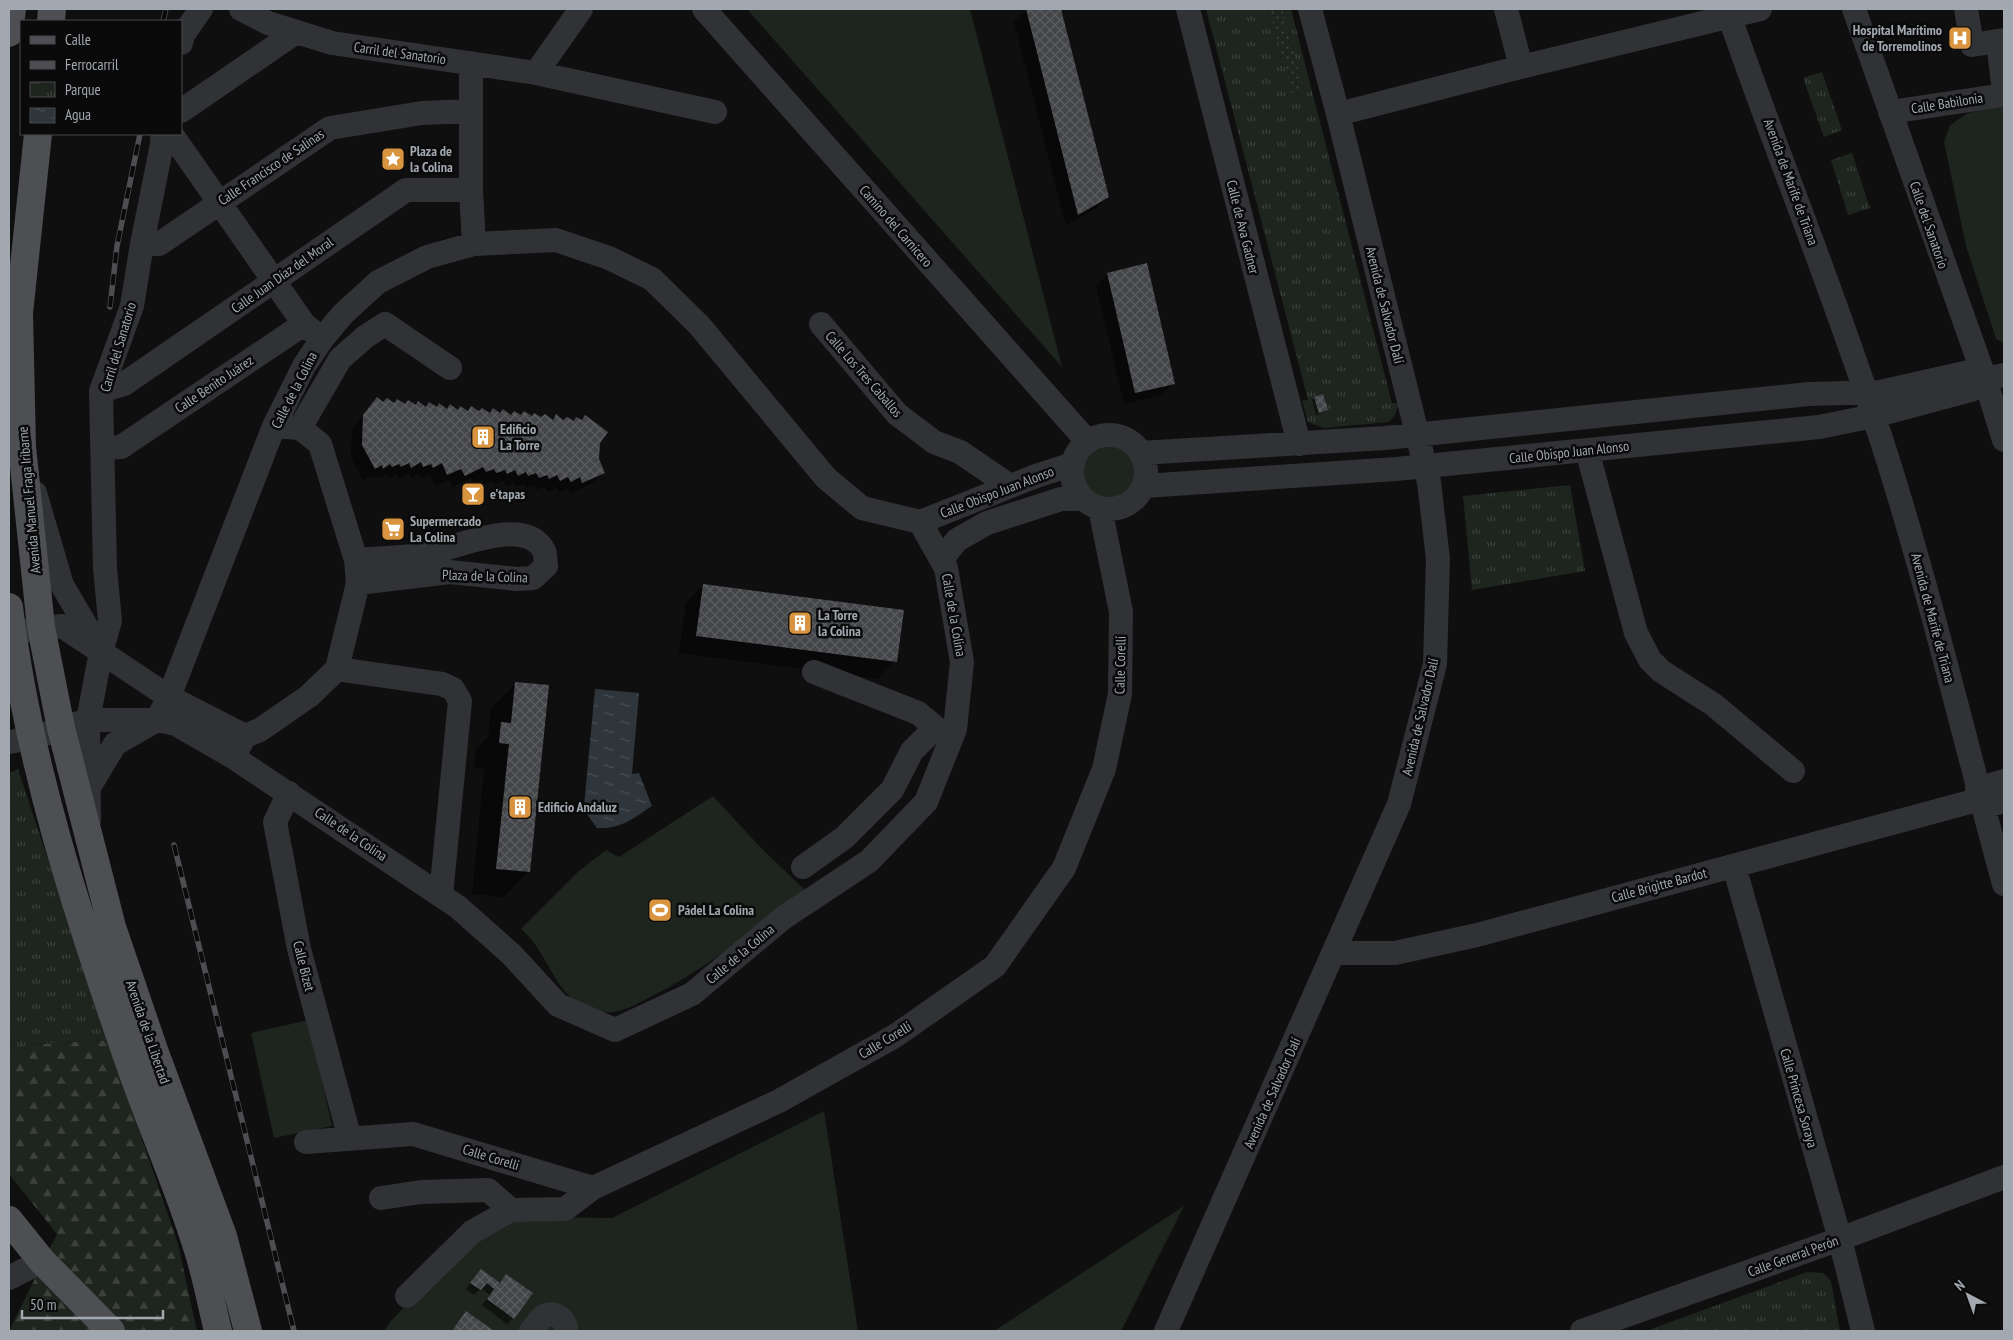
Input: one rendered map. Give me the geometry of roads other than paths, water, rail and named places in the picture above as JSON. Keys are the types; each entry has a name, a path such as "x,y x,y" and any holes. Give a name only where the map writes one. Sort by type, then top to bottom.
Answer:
{"main road":[{"path":"9,34 12,9"},
{"name":"Avenida Manuel Fraga Iribarne","path":"38,135 19,313 22,447 41,627 61,728"},
{"name":"Avenida de la Libertad","path":"10,625 17,738 61,854 87,939 130,1066 197,1247 218,1331"},
{"name":"Avenida de la Libertad","path":"61,728 112,927 154,1050 223,1236 248,1331"},
{"path":"9,1220 42,1261 111,1331"}],"street":[{"path":"182,39 201,9"},
{"name":"Carril del Sanatorio","path":"242,9 268,23 332,44 536,73 715,112"},
{"path":"536,73 581,9"},
{"name":"Camino del Carnicero","path":"704,9 1088,442"},
{"name":"Calle de Ava Gadner","path":"1188,9 1299,444"},
{"name":"Avenida de Salvador Dalí","path":"1166,1331 1399,804 1435,664 1438,559 1425,465 1310,9"},
{"path":"1506,9 1521,67"},
{"path":"1338,114 1728,13 1760,9"},
{"name":"Calle del Sanatorio","path":"1854,9 1890,112 1995,377 2004,440"},
{"path":"1966,9 1972,46 2001,40 2004,93"},
{"name":"Avenida de Marife de Triana","path":"1728,13 1812,238 1874,416 1931,605 1986,799 2004,884"},
{"path":"182,110 296,32"},
{"path":"471,63 471,190 474,244"},
{"name":"Calle Babilonia","path":"1890,112 2004,93"},
{"name":"Calle Francisco de Salinas","path":"142,244 159,244 330,128 422,113 471,111"},
{"path":"163,136 175,139 304,324 322,339"},
{"name":"Carril del Sanatorio","path":"89,840 91,784 88,720 101,652 110,621 105,568 102,391 132,306 163,136"},
{"name":"Calle Juan Díaz del Moral","path":"102,391 124,384 406,190 471,190"},
{"name":"Calle de la Colina","path":"17,738 88,720 157,720 176,724 233,757 289,793 458,906 511,954 558,1005 614,1030 692,994 783,918 869,861 926,802 943,734 955,729 962,662 946,568 920,522 862,508 826,478 699,325 652,279 609,258 556,240 474,244 427,257 378,282 343,314 322,339 304,366 274,426 170,697 157,720"},
{"name":"Calle Benito Juárez","path":"103,448 121,447 304,324"},
{"path":"300,428 340,359 365,337 385,324 450,368"},
{"name":"Calle Los Tres Caballos","path":"821,324 897,414 934,442 960,452 1010,486"},
{"path":"1809,394 1824,388 1842,374 1852,355"},
{"path":"1141,453 1418,435 1809,394 1866,393 1969,372 1995,377"},
{"name":"Calle Obispo Juan Alonso","path":"1144,486 1425,465 1819,427 1874,416 1971,390 1995,377"},
{"path":"233,757 245,736 260,730 309,696 337,669 357,572 320,444 300,428 274,426"},
{"path":"1117,436 1133,444 1141,453 1146,475 1144,486 1132,502 1122,507 1092,504 1074,483 1073,464 1076,456 1088,442 1099,437 1117,436"},
{"path":"22,447 62,585 101,652"},
{"path":"1587,450 1636,633 1650,660 1661,670 1714,706 1793,771"},
{"name":"Calle Obispo Juan Alonso","path":"920,522 1010,486 1073,464"},
{"name":"Calle Obispo Juan Alonso","path":"942,559 956,540 987,523 1061,499 1092,504"},
{"name":"Calle Corelli","path":"306,1142 414,1134 593,1188 779,1101 895,1036 995,966 1064,868 1104,769 1120,694 1121,612 1092,504"},
{"name":"Plaza de la Colina","path":"519,534 532,538 544,551 546,566 533,578 517,579 450,572 357,572 485,537 519,534"},
{"path":"10,625 62,626 170,697 245,736"},
{"path":"337,669 442,684 453,689 460,701 461,714 441,895"},
{"path":"802,867 845,837 892,790 912,751 943,734 918,713 814,672"},
{"path":"91,784 115,744 157,720"},
{"name":"Calle Brigitte Bardot","path":"1335,952 1395,953 1477,936 1986,799 2004,781"},
{"name":"Calle Bizet","path":"289,793 275,822 299,949 350,1139"},
{"name":"Calle Princesa Soraya","path":"1734,866 1840,1239 1863,1331"},
{"name":"Calle General Perón","path":"1582,1331 1840,1239 2004,1177"},
{"path":"407,1296 472,1232 511,1210 565,1209 593,1188"},
{"path":"381,1198 420,1192 488,1190 511,1210"},
{"path":"9,1278 42,1261"},
{"path":"530,1331 543,1317 550,1315 560,1317 564,1322 566,1331"}],"water":[{"path":"595,689 639,693 632,774 639,773 652,806 620,825 606,828 597,828 586,813 584,806"}],"railway":[{"path":"163,20 166,9"},
{"path":"110,307 117,246 140,135"},
{"path":"174,845 294,1331"}],"place":[{"name":"Hospital Marítimo de Torremolinos","path":"1960,38"},
{"name":"Plaza de la Colina","path":"393,159"},
{"name":"Edificio La Torre","path":"483,437"},
{"name":"e'tapas","path":"473,494"},
{"name":"Supermercado La Colina","path":"393,529"},
{"name":"La Torre la Colina","path":"800,623"},
{"name":"Edificio Andaluz","path":"520,807"},
{"name":"Pádel La Colina","path":"660,910"}]}
